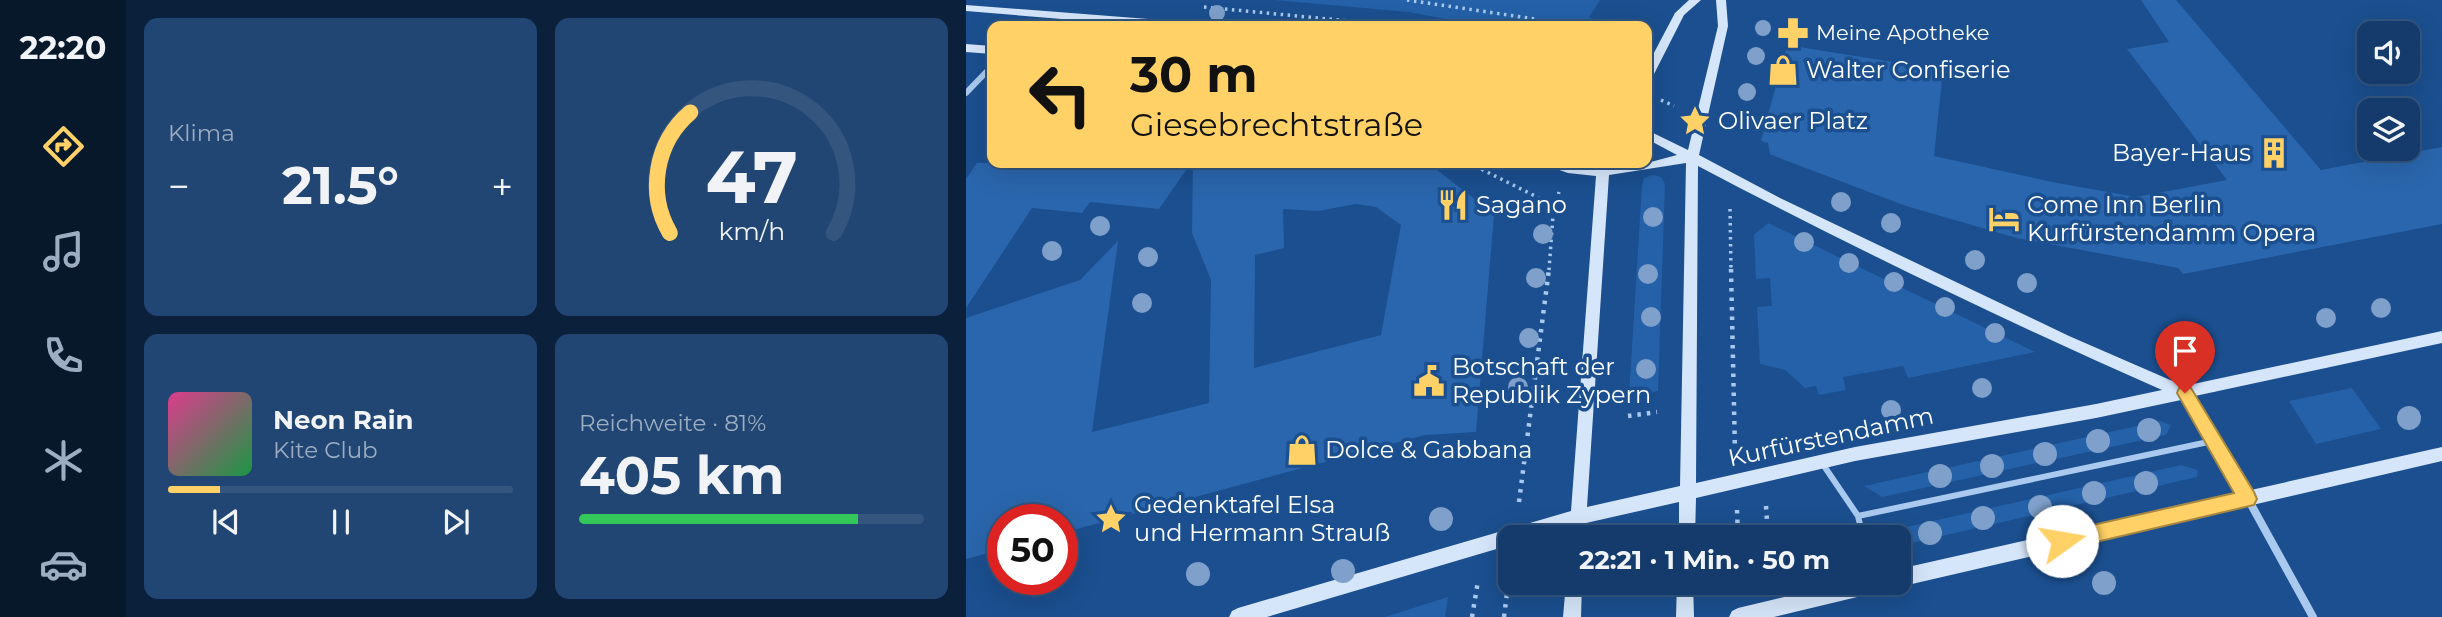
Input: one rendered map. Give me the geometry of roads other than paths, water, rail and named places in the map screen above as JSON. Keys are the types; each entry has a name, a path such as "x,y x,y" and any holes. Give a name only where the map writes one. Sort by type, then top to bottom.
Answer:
{"main road":[{"path":"1652,66 1680,13 1696,0"},
{"path":"1687,525 1692,157 1723,26 1721,0"},
{"path":"966,8 1126,21"},
{"path":"966,48 987,50"},
{"path":"1652,137 1774,201 2055,336 2185,393 2248,499"},
{"path":"1652,162 1692,157"},
{"path":"1563,168 1592,168"},
{"path":"1578,525 1605,168"},
{"name":"Kurfürstendamm","path":"1238,617 1578,517 1822,462 2185,393 2442,337"},
{"path":"1911,575 2442,454"},
{"path":"1572,617 1573,595"},
{"path":"1685,595 1685,617"},
{"path":"1738,617 1827,595"}],"street":[{"path":"966,93 987,71"},
{"path":"2248,499 2313,617"}],"lane":[{"path":"1858,516 2213,441"},
{"path":"1822,462 1858,516 1860,525"}],"place":[{"name":"Meine Apotheke","path":"1793,33"},
{"name":"Walter Confiserie","path":"1783,70"},
{"name":"Olivaer Platz","path":"1695,121"},
{"name":"Bayer-Haus","path":"2274,153"},
{"name":"Sagano","path":"1453,205"},
{"name":"Come Inn Berlin Kurfürstendamm Opera","path":"2004,219"},
{"name":"Botschaft der Republik Zypern","path":"1429,381"},
{"name":"Dolce & Gabbana","path":"1302,450"},
{"name":"Gedenktafel Elsa und Hermann Strauß","path":"1111,519"}]}
